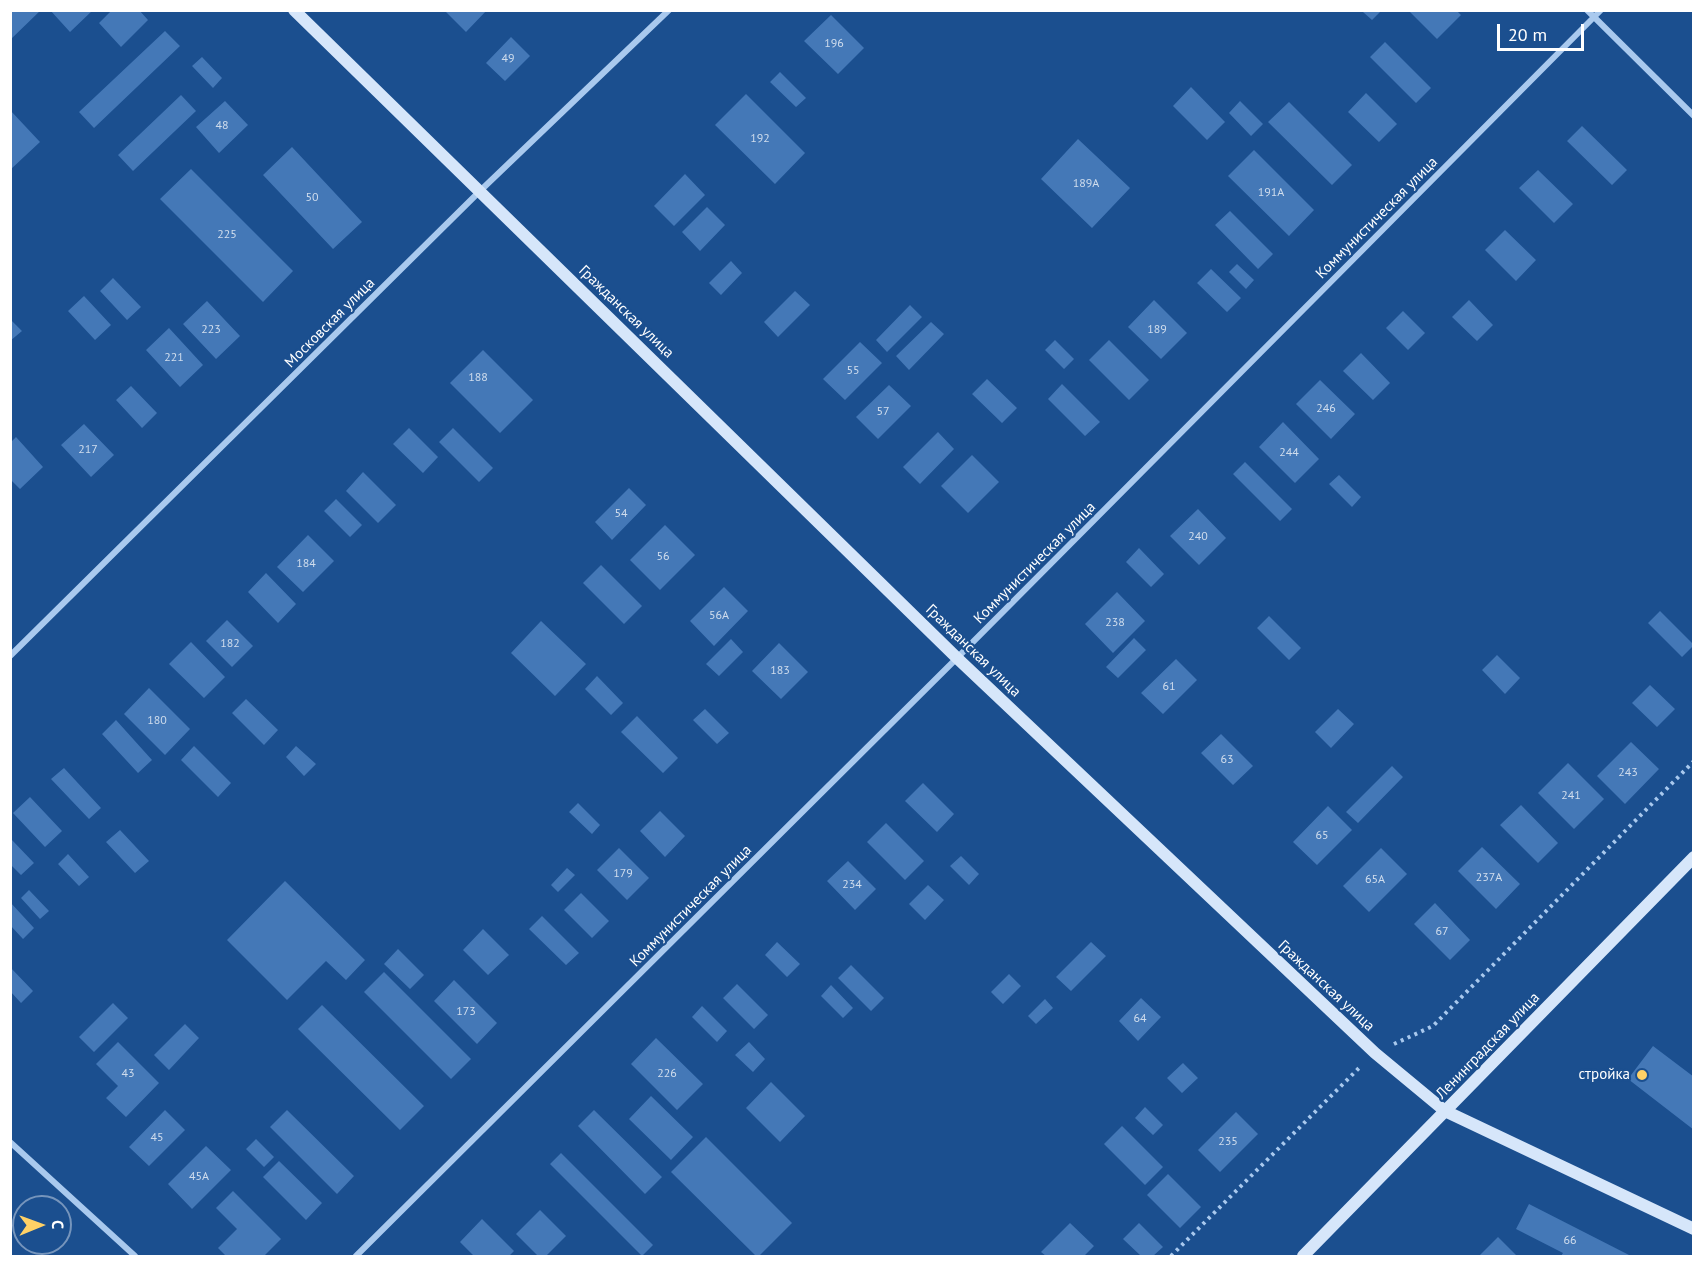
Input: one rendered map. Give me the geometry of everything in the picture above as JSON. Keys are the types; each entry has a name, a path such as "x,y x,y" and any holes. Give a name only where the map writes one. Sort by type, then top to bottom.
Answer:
{"main road":[{"name":"Гражданская улица","path":"294,10 957,658 1375,1053 1445,1111 1694,1228"},
{"name":"Ленинградская улица","path":"1303,1257 1694,857"}],"street":[{"name":"Московская улица","path":"10,656 480,191 669,10"},
{"path":"1587,10 1694,116"},
{"name":"Коммунистическая улица","path":"356,1257 957,658 1601,10"},
{"path":"10,1142 135,1257"}],"path":[{"path":"1171,1257 1375,1053 1433,1026 1694,761"}],"building":[{"path":"10,10 41,10 10,40"},
{"path":"50,10 93,10 70,32"},
{"path":"112,10 139,10 148,20 121,47 99,23"},
{"path":"444,10 487,10 466,32"},
{"path":"1382,10 1372,20 1363,12"},
{"path":"1411,10 1456,10 1461,15 1437,39 1410,12"},
{"path":"831,15 864,48 838,74 804,41"},
{"path":"165,31 180,46 94,128 79,112"},
{"path":"511,37 530,56 505,81 486,63"},
{"path":"1385,42 1431,88 1416,103 1370,57"},
{"path":"202,57 222,78 213,88 192,66"},
{"path":"780,72 806,98 796,107 770,82"},
{"path":"1191,87 1225,122 1207,140 1173,106"},
{"path":"1366,93 1397,124 1379,142 1348,112"},
{"path":"746,94 805,153 775,184 715,125"},
{"path":"181,95 196,111 133,171 118,155"},
{"path":"225,101 248,125 219,153 196,127"},
{"path":"1240,101 1263,124 1251,136 1229,113"},
{"path":"1289,102 1352,165 1332,185 1268,122"},
{"path":"10,110 40,142 10,170"},
{"path":"1582,126 1627,170 1612,185 1567,141"},
{"path":"1078,139 1130,188 1092,228 1041,179"},
{"path":"292,147 362,222 333,249 263,175"},
{"path":"1254,150 1314,210 1289,236 1228,176"},
{"path":"191,169 293,271 263,302 160,199"},
{"path":"1538,170 1573,204 1554,223 1519,188"},
{"path":"685,174 705,195 674,226 654,206"},
{"path":"707,207 725,225 700,251 682,232"},
{"path":"1230,211 1273,254 1258,269 1215,225"},
{"path":"1505,230 1536,260 1516,281 1485,250"},
{"path":"731,261 742,273 721,295 709,283"},
{"path":"1237,264 1254,280 1246,289 1229,272"},
{"path":"1211,269 1241,298 1227,312 1197,283"},
{"path":"113,278 141,307 127,320 100,291"},
{"path":"795,291 810,305 778,337 764,322"},
{"path":"84,296 111,325 95,340 68,311"},
{"path":"1154,300 1187,333 1161,359 1128,327"},
{"path":"1469,300 1493,325 1477,341 1452,317"},
{"path":"207,301 240,336 216,359 183,324"},
{"path":"910,305 922,317 887,352 876,340"},
{"path":"1403,311 1425,333 1408,350 1386,328"},
{"path":"10,319 22,331 10,341"},
{"path":"931,322 944,334 909,370 896,356"},
{"path":"169,328 203,365 180,387 146,350"},
{"path":"1055,340 1074,359 1064,369 1045,350"},
{"path":"1109,340 1149,380 1129,400 1089,360"},
{"path":"860,342 882,363 845,400 823,379"},
{"path":"483,350 533,400 500,433 450,383"},
{"path":"1361,353 1390,383 1373,400 1343,371"},
{"path":"987,379 1017,408 1002,423 972,394"},
{"path":"1320,380 1355,414 1331,439 1296,404"},
{"path":"1062,384 1100,422 1085,436 1048,399"},
{"path":"889,385 911,406 878,439 856,417"},
{"path":"131,386 157,413 142,428 116,400"},
{"path":"1283,422 1319,459 1295,483 1259,447"},
{"path":"84,424 114,455 91,477 61,445"},
{"path":"409,428 438,457 423,473 393,444"},
{"path":"453,428 493,468 479,482 439,442"},
{"path":"938,432 954,449 920,484 903,467"},
{"path":"16,437 43,467 20,489 10,479 10,443"},
{"path":"972,455 999,482 968,513 941,486"},
{"path":"1245,462 1292,509 1280,521 1233,474"},
{"path":"363,472 396,505 378,523 346,491"},
{"path":"1339,475 1361,497 1352,507 1329,484"},
{"path":"629,488 646,505 612,540 595,522"},
{"path":"336,499 362,525 350,537 324,511"},
{"path":"1198,509 1226,538 1199,565 1170,536"},
{"path":"665,525 695,555 660,590 630,560"},
{"path":"308,535 334,561 303,592 277,567"},
{"path":"1139,548 1164,574 1151,587 1126,562"},
{"path":"601,565 642,606 624,624 583,583"},
{"path":"266,573 296,604 278,623 248,592"},
{"path":"724,587 748,611 714,646 690,621"},
{"path":"1117,592 1145,621 1113,653 1085,624"},
{"path":"1660,611 1694,645 1682,657 1648,623"},
{"path":"1269,616 1301,648 1289,660 1257,628"},
{"path":"227,620 253,646 232,667 206,641"},
{"path":"541,621 586,664 555,696 511,653"},
{"path":"1134,638 1146,650 1118,678 1106,667"},
{"path":"731,639 743,652 719,676 706,664"},
{"path":"191,642 225,677 204,698 169,664"},
{"path":"779,643 808,672 781,699 752,671"},
{"path":"1497,655 1520,678 1505,694 1482,670"},
{"path":"1176,659 1197,680 1163,714 1141,693"},
{"path":"597,676 623,703 611,715 585,689"},
{"path":"1650,685 1675,709 1657,727 1632,703"},
{"path":"149,688 190,729 165,755 124,714"},
{"path":"246,699 278,730 264,745 232,713"},
{"path":"705,709 729,733 717,744 693,720"},
{"path":"1338,709 1354,724 1331,748 1315,732"},
{"path":"637,716 678,758 663,773 621,732"},
{"path":"116,720 152,760 138,773 102,734"},
{"path":"1221,734 1253,766 1233,785 1201,753"},
{"path":"1631,742 1659,769 1625,804 1597,776"},
{"path":"194,746 231,783 218,797 181,760"},
{"path":"296,746 316,764 304,776 286,757"},
{"path":"1568,763 1604,799 1574,829 1538,793"},
{"path":"1392,766 1403,777 1358,823 1346,812"},
{"path":"64,768 101,808 89,819 51,779"},
{"path":"923,783 954,814 937,832 905,801"},
{"path":"30,797 62,831 45,847 13,813"},
{"path":"578,803 600,825 592,834 569,812"},
{"path":"1521,805 1558,843 1538,863 1500,825"},
{"path":"1328,806 1352,830 1317,865 1293,842"},
{"path":"660,811 685,836 665,857 640,831"},
{"path":"886,823 924,861 905,880 867,842"},
{"path":"120,830 149,861 135,873 106,842"},
{"path":"12,840 34,863 21,875 10,864 10,842"},
{"path":"1482,847 1520,884 1496,909 1458,871"},
{"path":"619,848 649,878 627,900 597,870"},
{"path":"1381,848 1407,874 1369,912 1343,886"},
{"path":"68,854 89,877 79,886 58,864"},
{"path":"961,856 979,874 969,885 950,866"},
{"path":"848,861 876,889 855,910 827,881"},
{"path":"567,868 575,875 558,892 551,885"},
{"path":"285,881 365,960 346,980 326,961 287,1000 227,940"},
{"path":"928,885 944,900 925,920 909,904"},
{"path":"29,890 49,911 40,919 21,898"},
{"path":"581,893 609,921 592,938 564,910"},
{"path":"10,902 34,928 23,939 10,925"},
{"path":"1435,903 1470,940 1450,960 1414,924"},
{"path":"542,916 579,953 566,965 529,929"},
{"path":"483,929 509,955 488,975 463,950"},
{"path":"777,942 800,964 787,977 765,955"},
{"path":"1091,942 1106,956 1071,991 1056,977"},
{"path":"398,949 424,975 410,989 384,964"},
{"path":"851,965 884,998 871,1011 838,978"},
{"path":"10,967 33,991 21,1003 10,991"},
{"path":"384,972 471,1059 451,1079 364,992"},
{"path":"1009,974 1021,986 1003,1004 991,992"},
{"path":"454,980 497,1023 477,1044 434,1001"},
{"path":"737,984 768,1015 754,1029 723,998"},
{"path":"831,985 853,1008 843,1018 821,996"},
{"path":"1141,998 1161,1017 1138,1041 1119,1021"},
{"path":"1045,999 1053,1008 1036,1024 1028,1016"},
{"path":"113,1003 128,1018 94,1052 79,1037"},
{"path":"322,1005 424,1106 400,1130 298,1029"},
{"path":"702,1006 727,1031 717,1042 692,1017"},
{"path":"185,1024 199,1038 169,1070 154,1055"},
{"path":"656,1038 703,1084 677,1110 631,1064"},
{"path":"118,1042 159,1083 126,1117 106,1098 118,1086 96,1064"},
{"path":"749,1042 765,1059 753,1072 735,1055"},
{"path":"1653,1046 1694,1077 1694,1130 1628,1079"},
{"path":"1183,1063 1198,1078 1182,1093 1167,1078"},
{"path":"771,1082 805,1116 780,1142 746,1108"},
{"path":"651,1096 693,1137 671,1160 629,1119"},
{"path":"1145,1107 1163,1125 1153,1135 1135,1118"},
{"path":"165,1110 185,1130 149,1166 129,1147"},
{"path":"287,1110 354,1176 337,1194 270,1127"},
{"path":"594,1110 662,1177 645,1194 578,1126"},
{"path":"1236,1112 1258,1134 1220,1172 1198,1150"},
{"path":"1122,1126 1163,1167 1145,1185 1104,1144"},
{"path":"706,1137 792,1223 759,1256 756,1256 671,1172"},
{"path":"256,1139 274,1157 264,1167 246,1149"},
{"path":"206,1146 231,1170 192,1209 168,1184"},
{"path":"561,1153 653,1245 642,1256 550,1164"},
{"path":"279,1161 322,1203 306,1220 263,1177"},
{"path":"1168,1174 1201,1207 1180,1228 1147,1195"},
{"path":"233,1191 281,1239 264,1256 226,1256 218,1248 237,1229 216,1208"},
{"path":"1529,1204 1631,1256 1561,1256 1563,1253 1516,1229"},
{"path":"540,1210 566,1236 546,1256 538,1256 516,1234"},
{"path":"482,1219 514,1251 509,1256 474,1256 460,1242"},
{"path":"1070,1223 1094,1246 1084,1256 1046,1256 1041,1252"},
{"path":"1139,1223 1163,1247 1153,1256 1141,1256 1123,1239"},
{"path":"1498,1237 1517,1256 1479,1256"}],"place":[{"name":"стройка","path":"1642,1075"}]}
